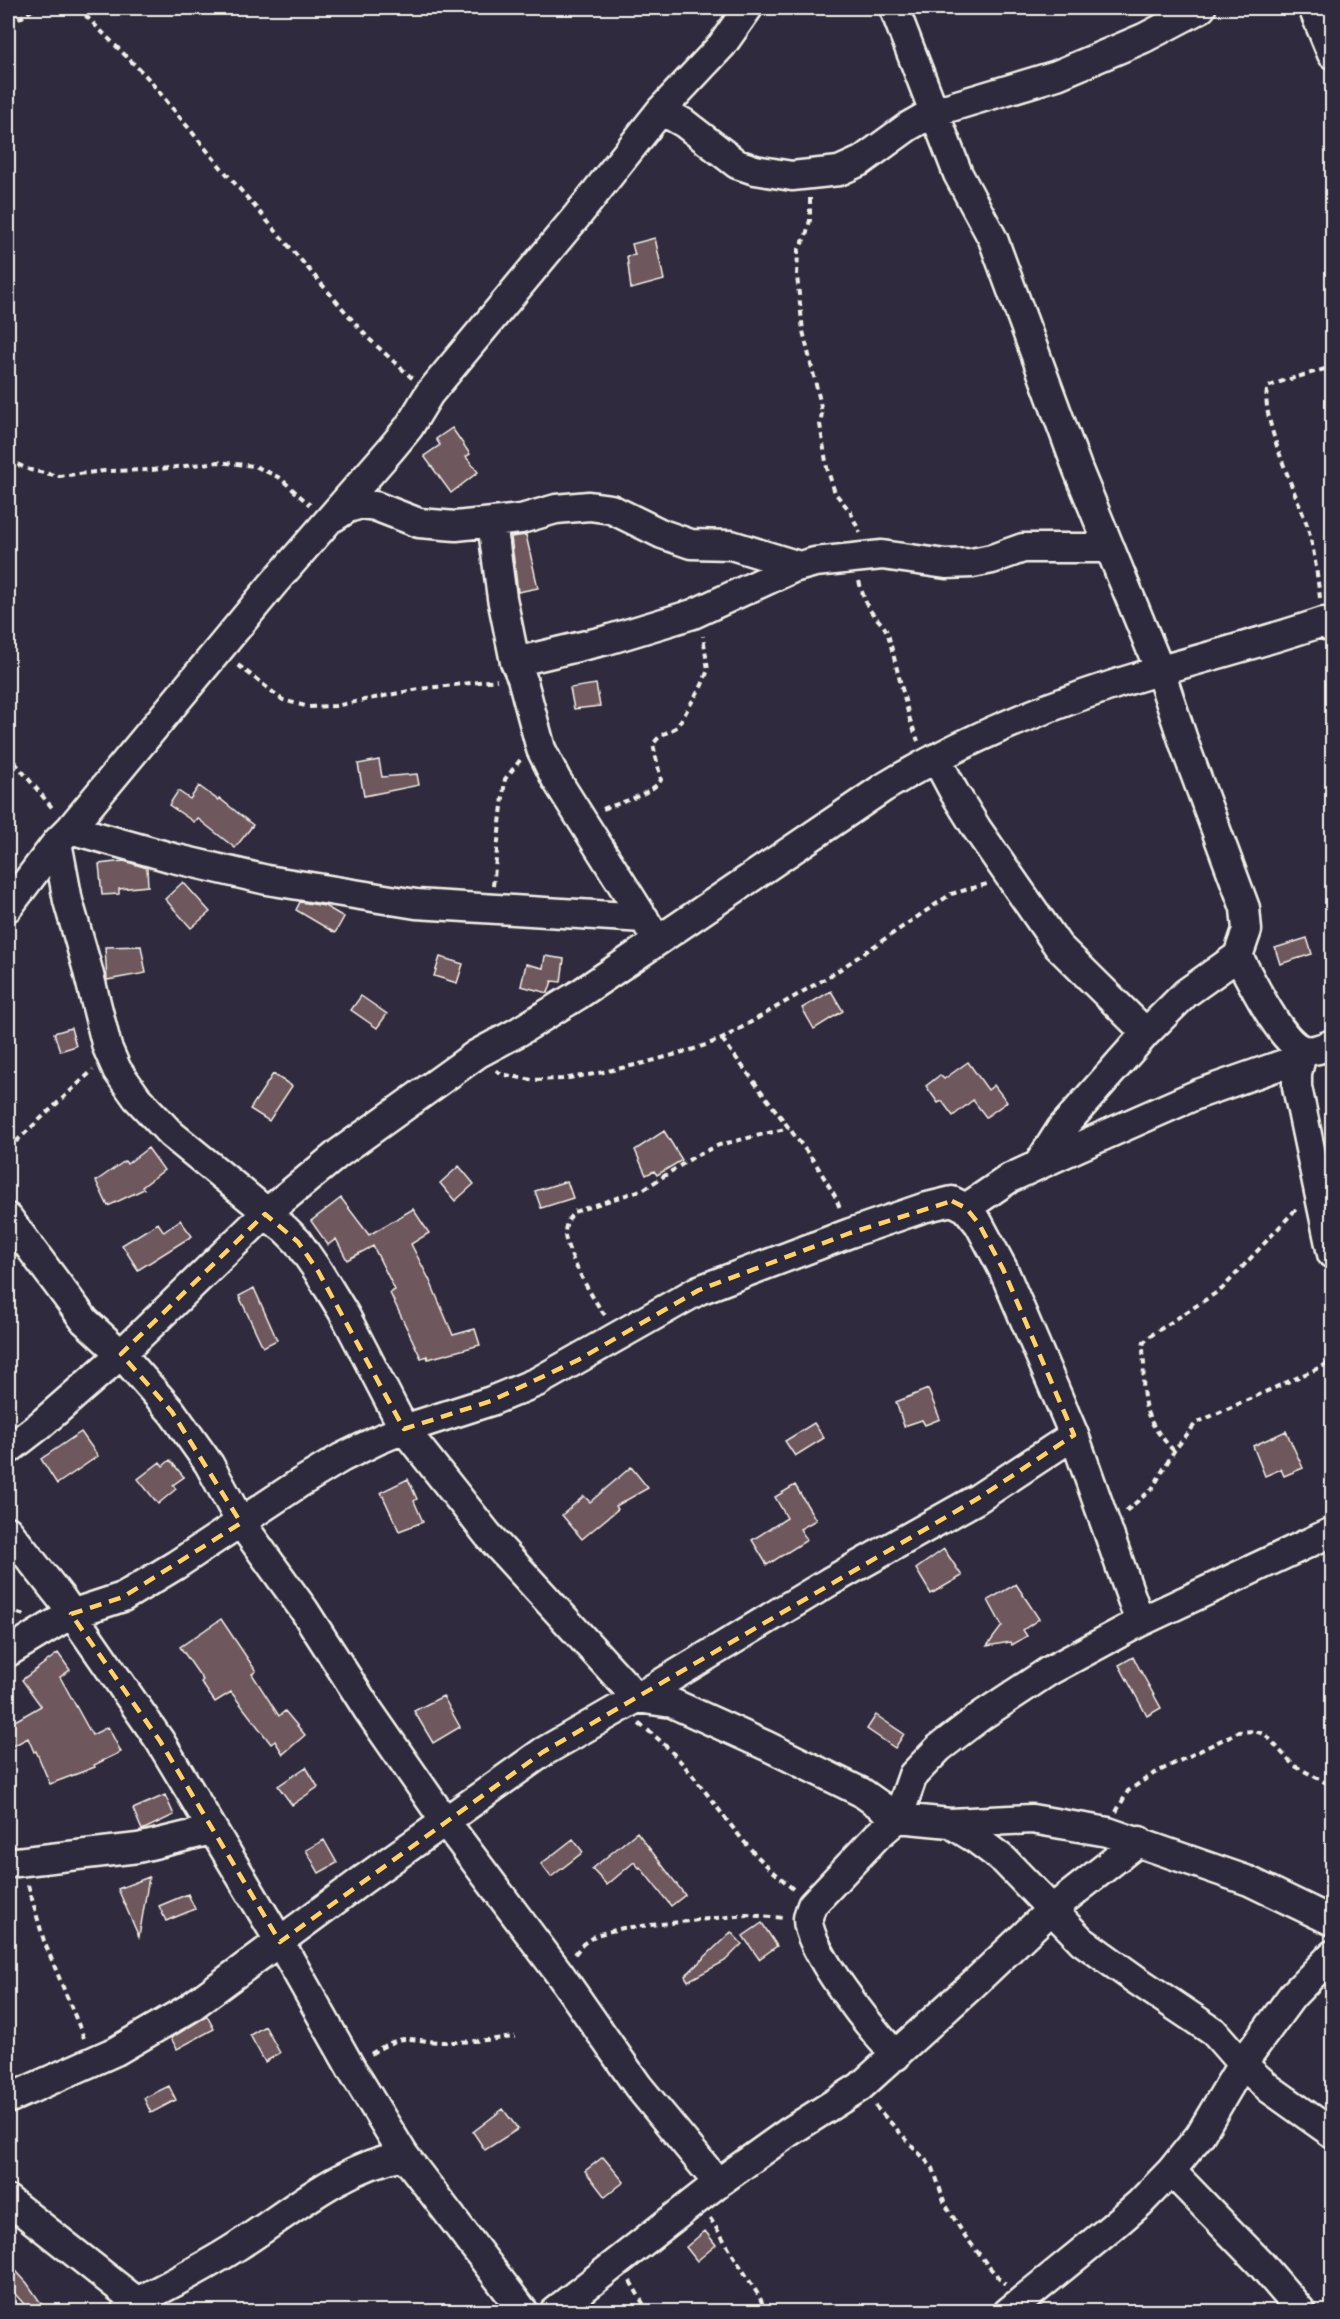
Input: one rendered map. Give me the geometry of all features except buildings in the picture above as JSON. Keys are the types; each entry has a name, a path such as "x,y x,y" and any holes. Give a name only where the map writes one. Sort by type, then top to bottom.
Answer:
{"street":[{"path":"8,907 168,709 409,427 429,394 662,110 722,45 748,8"},
{"path":"894,8 958,174 993,239 1078,470 1160,671 1186,749 1245,908 1247,930 1238,956 1186,993 1146,1033 1061,1130 1038,1165"},
{"path":"662,110 684,123 737,164 779,175 839,171 861,161 909,126 933,112 1057,75 1144,38 1201,8"},
{"path":"1312,8 1332,54"},
{"path":"327,521 348,508 361,504 375,506 403,519 434,526 521,519 556,509 589,506 611,509 662,534 691,544 731,545 799,566"},
{"path":"492,522 502,598 518,670 540,743 556,779 650,929"},
{"path":"518,670 693,614 799,566 882,555 945,564 972,563 992,559 1023,548 1110,548"},
{"path":"64,836 267,880 416,904 491,909 650,929 692,919 883,788 931,761 1024,718 1160,671 1328,625"},
{"path":"931,761 1058,946 1146,1033"},
{"path":"64,836 68,901 117,1070 137,1098 171,1134 258,1205 265,1214 298,1242 345,1315 404,1429 488,1534 637,1698 672,1703 767,1746 861,1792 898,1818 950,1823 1032,1820 1108,1832 1249,1881 1332,1921"},
{"path":"8,1450 121,1354 265,1214 339,1153 477,1054 578,995 650,929"},
{"path":"1238,956 1276,1023 1302,1054"},
{"path":"966,1208 1010,1178 1038,1165 1198,1094 1332,1044"},
{"path":"1302,1054 1297,1073 1297,1088 1332,1254"},
{"path":"8,1652 71,1614 123,1597 341,1458 404,1429 491,1401 537,1382 699,1290 850,1233 923,1208 952,1201 966,1208 979,1224 1003,1269 1074,1436 1140,1622"},
{"path":"8,1218 84,1321 121,1354 172,1412 209,1464 241,1523 304,1610 368,1710 445,1821 559,1973 708,2191"},
{"path":"8,2099 94,2061 156,2030 543,1752 829,1582 977,1499 1074,1436"},
{"path":"8,1531 41,1570 160,1741 404,2155 524,2312"},
{"path":"896,2055 875,2033 836,1979 815,1943 810,1912 877,1836 898,1818 913,1775 939,1748 981,1716 1049,1671 1140,1622 1332,1532"},
{"path":"950,1823 1004,1860 1082,1941 1214,2032 1242,2064 1270,2089 1332,2133"},
{"path":"15,1862 138,1848 212,1830"},
{"path":"554,2312 617,2260 708,2191 789,2132 860,2087 1051,1910 1139,1841"},
{"path":"1017,2305 1140,2203 1171,2171 1200,2135 1242,2064 1292,1996 1332,1955"},
{"path":"8,2200 138,2308 347,2174 366,2164 404,2155"},
{"path":"1171,2171 1261,2264 1302,2312"}],"path":[{"path":"8,20 22,17 35,8"},
{"path":"78,8 147,76 212,157 368,338 429,394"},
{"path":"811,174 810,220 806,236 798,251 797,276 803,331 819,397 823,449 832,486 859,528 859,557 866,603 888,634 910,720 931,761"},
{"path":"1328,625 1307,525 1267,416 1266,394 1268,387 1280,382 1332,367"},
{"path":"8,460 30,470 59,476 105,471 152,470 218,462 255,466 280,478 327,521"},
{"path":"580,819 649,791 657,787 661,780 655,754 655,739 677,727 708,670 703,632 693,614"},
{"path":"215,654 241,666 283,700 309,707 335,706 518,670"},
{"path":"491,909 505,779 515,765 540,743"},
{"path":"8,754 64,836"},
{"path":"477,1054 501,1074 532,1080 594,1074 691,1050 722,1039 833,974 951,894 984,885 1014,884"},
{"path":"722,1039 816,1164 836,1196 850,1233"},
{"path":"8,1149 80,1080 111,1055"},
{"path":"629,1329 604,1314 571,1255 565,1236 566,1222 574,1212 644,1189 695,1156 719,1145 789,1128"},
{"path":"1174,1451 1150,1421 1145,1406 1142,1394 1144,1342 1152,1334 1222,1289 1295,1210 1318,1180"},
{"path":"1106,1528 1152,1489 1174,1451 1196,1423 1332,1362"},
{"path":"601,1719 629,1718 650,1732 687,1771 758,1857 810,1912"},
{"path":"1108,1832 1118,1806 1128,1791 1153,1774 1238,1732 1255,1731 1266,1735 1293,1765 1332,1786"},
{"path":"15,1862 44,1941 94,2061"},
{"path":"559,1973 583,1944 596,1935 623,1928 746,1915 810,1912"},
{"path":"351,2068 386,2045 404,2038 453,2042 515,2037"},
{"path":"860,2087 866,2097 933,2168 945,2204 965,2236 1007,2286 1017,2305"},
{"path":"708,2191 759,2296 764,2307 763,2312"},
{"path":"617,2260 648,2312"}],"highlighted area":[{"path":"952,1201 966,1208 979,1224 1003,1269 1074,1435 977,1499 543,1752 280,1942 160,1741 71,1614 123,1597 241,1523 172,1412 121,1354 265,1214 298,1242 318,1271 404,1429 491,1401 578,1360 699,1290 850,1233"}]}
